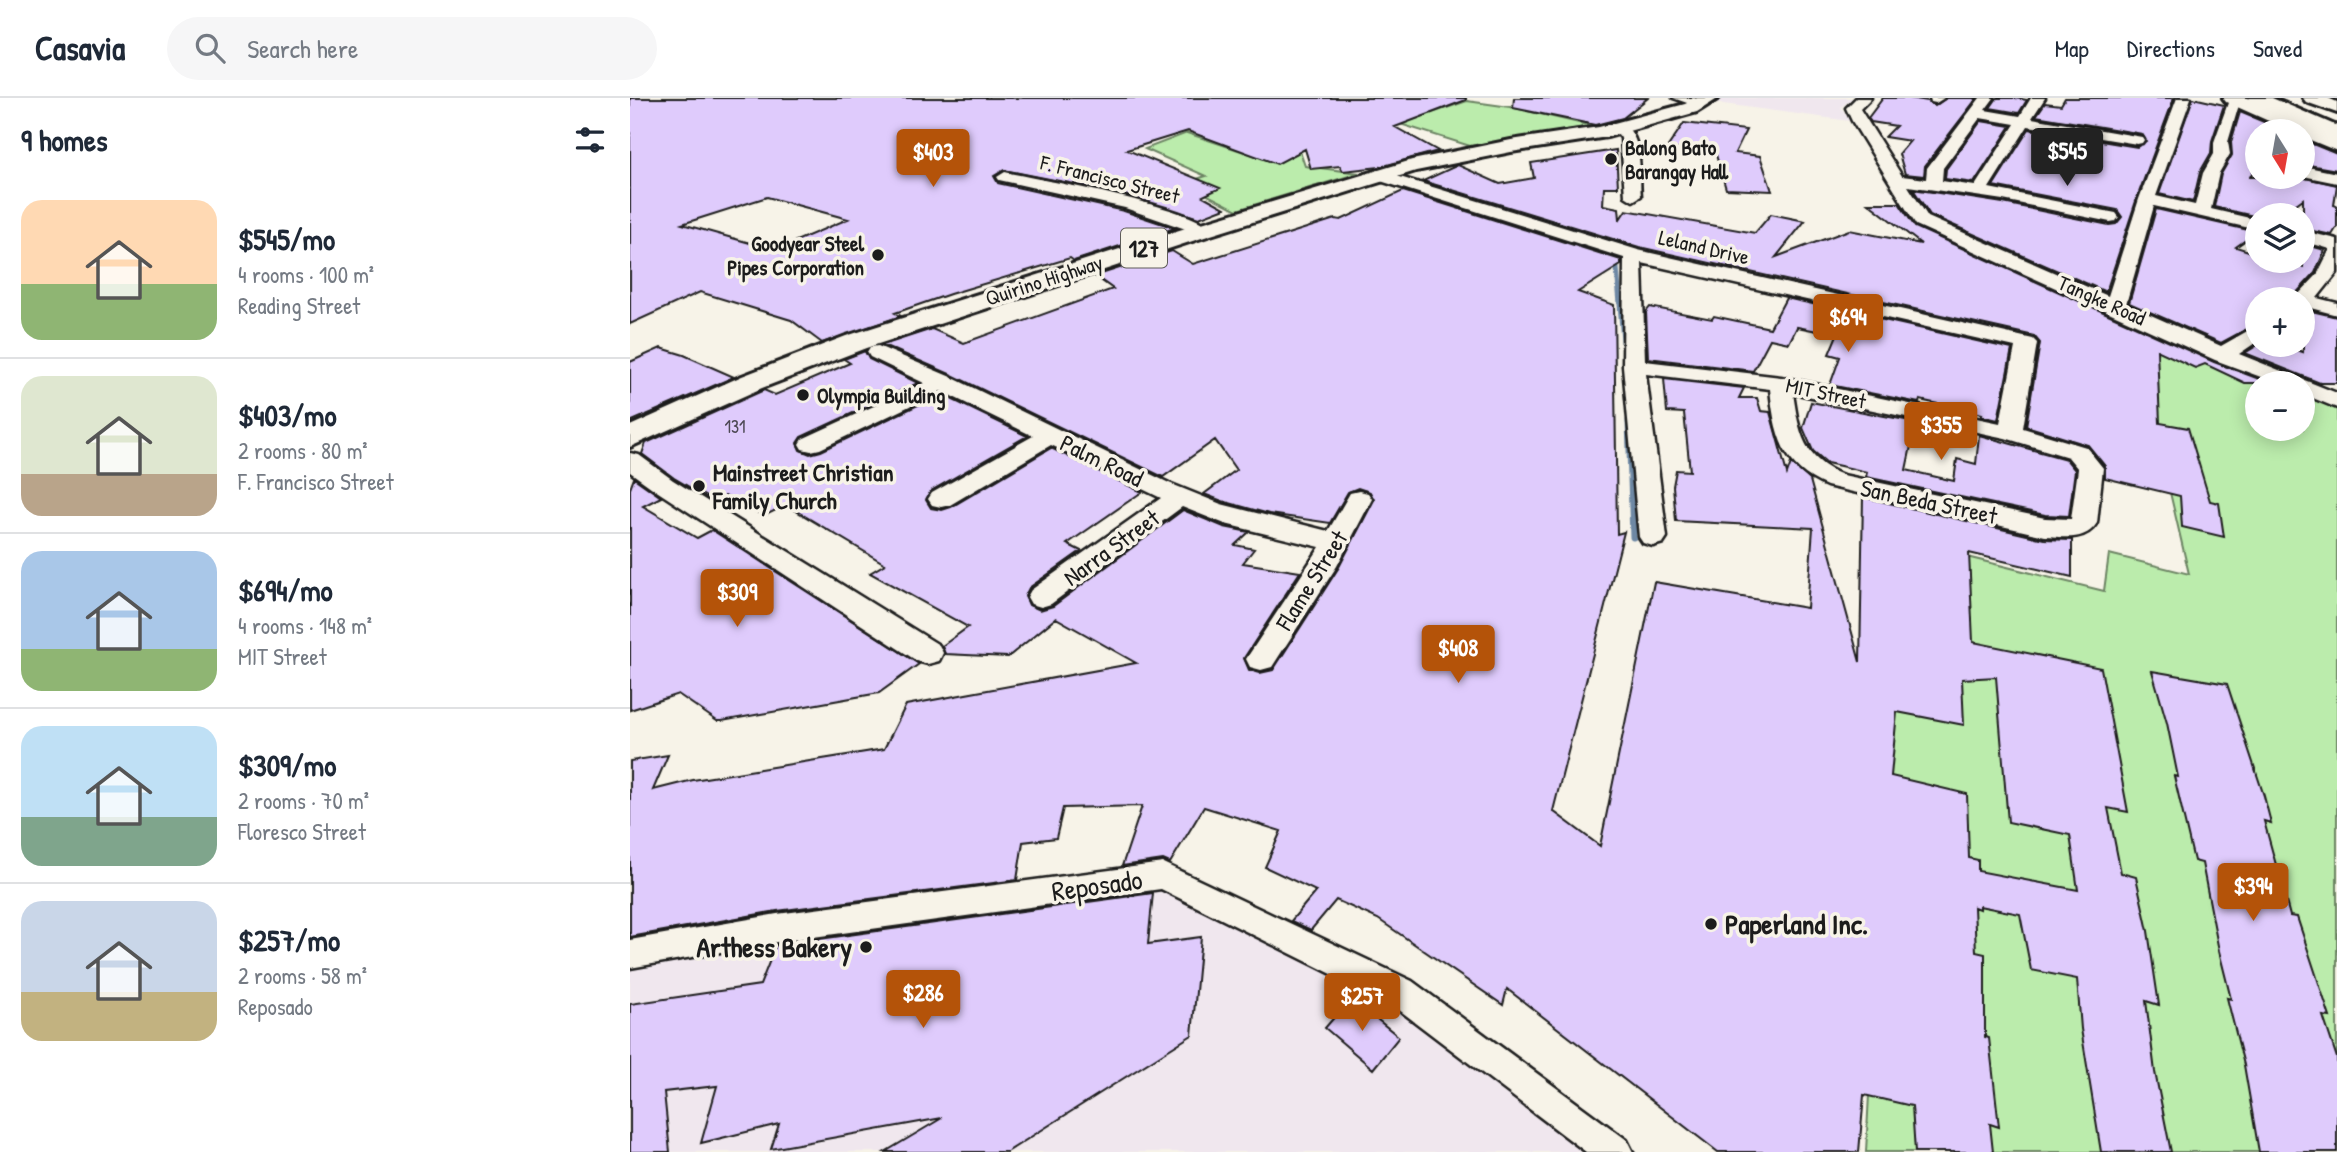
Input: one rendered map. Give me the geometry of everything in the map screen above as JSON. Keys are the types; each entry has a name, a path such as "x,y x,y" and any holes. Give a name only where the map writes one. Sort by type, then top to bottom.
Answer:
{"main road":[{"name":"Quirino Highway","path":"630,438 752,383 846,345 1377,175 1456,156 1620,128 1684,102 1691,108 1710,98"},
{"path":"2257,98 2337,132"},
{"path":"2263,98 2337,132"},
{"path":"2281,98 2337,120"},
{"path":"2287,98 2337,120"},
{"path":"2312,98 2337,108"},
{"path":"2234,99 2337,145"}],"street":[{"path":"1864,98 1853,108 1895,180 1980,190 2110,217"},
{"path":"1934,183 1933,174 1936,167 1987,98"},
{"path":"1980,190 2038,98"},
{"path":"2115,306 2147,199 2184,98"},
{"path":"2202,212 2211,173 2222,154 2221,142 2234,99"},
{"path":"1976,113 2137,140"},
{"path":"1620,128 1628,138 1633,197"},
{"path":"2315,173 2337,178"},
{"name":"Leland Drive","path":"1377,175 1633,255 2026,343 2010,432"},
{"name":"F. Francisco Street","path":"1005,177 1141,207 1172,216 1203,230"},
{"name":"Tangke Road","path":"1895,180 1922,221 2265,371"},
{"path":"2147,199 2245,222"},
{"path":"2315,239 2337,245"},
{"path":"2315,288 2326,277 2337,251"},
{"path":"1633,255 1634,366 1653,537"},
{"path":"2315,303 2337,309"},
{"path":"2223,355 2245,340"},
{"name":"Palm Road","path":"878,352 1180,496 1234,518 1336,542"},
{"name":"MIT Street","path":"1634,366 1781,384 2010,432 2077,452 2091,468"},
{"path":"811,444 943,382"},
{"name":"San Beda Street","path":"1781,384 1784,417 1800,458 1813,471 1836,481 2045,527 2074,529 2084,523 2091,468"},
{"path":"2315,391 2337,401"},
{"path":"941,499 1051,435"},
{"path":"630,460 664,485 928,653"},
{"name":"Narra Street","path":"1041,597 1180,496"},
{"name":"Flame Street","path":"1261,659 1336,542 1359,499"},
{"name":"Reposado","path":"630,954 777,928 1163,876 1401,992 1615,1152"}],"shaded area":[{"path":"1723,98 1853,98 1841,107 1850,121 1716,103"},
{"path":"1160,882 1322,957 1601,1152 630,1152 630,960"}],"green space":[{"path":"1467,101 1510,107 1592,126 1470,146 1400,124"},
{"path":"1187,133 1259,157 1298,146 1305,166 1359,173 1237,210 1184,183 1206,176 1145,149"},
{"path":"2136,321 2255,371 2245,371 2245,441 2315,441 2315,397 2337,408 2337,1152 1866,1152 1898,540 2104,591 2109,554 2189,574 2139,359"}],"building":[{"path":"630,98 1466,98 1395,127 1438,151 1380,167 1343,171 1340,166 1311,169 1305,149 1277,164 1188,131 1127,150 1220,188 1203,196 1225,208 1199,218 1115,192 1004,170 994,176 998,183 1124,211 1175,228 1074,261 1070,258 950,294 895,313 901,316 822,343 791,320 700,292 630,324","holes":["767,197 848,219 775,250 682,224"]},
{"path":"1514,98 1648,98 1623,118 1595,125 1513,108"},
{"path":"1883,98 1909,98 1928,101 1935,106 1946,98 1977,98 1925,166 1924,176 1905,174 1899,154 1910,141 1885,137 1896,126 1871,122 1868,118"},
{"path":"1997,98 2027,100 2019,113 1990,108"},
{"path":"2065,98 2174,98 2106,292 1930,215 1913,189 2003,203 2109,225 2116,224 2122,217 2117,210 1993,186 2029,129 2137,147 2146,141 2142,134 2036,116 2045,103 2061,105"},
{"path":"2193,98 2224,105 2212,141 2211,153 2200,172 2193,202 2159,194"},
{"path":"2240,112 2257,119 2245,119 2245,189 2315,189 2315,180 2337,185 2334,205 2337,206 2337,227 2332,235 2315,231 2315,203 2303,203 2303,199 2298,203 2245,203 2245,214 2214,207 2221,174 2232,155 2231,142"},
{"path":"1981,121 2011,126 1974,183 1945,179 1946,169"},
{"path":"1684,123 1746,130 1735,153 1760,156 1772,191 1726,189 1716,155 1667,148"},
{"path":"2315,145 2337,154 2337,170 2315,166"},
{"path":"1616,150 1618,187 1604,187 1603,205 1619,208 1620,219 1626,210 1755,233 1771,214 1805,221 1776,257 1849,230 1921,244 1868,203 1899,203 1915,227 2245,374 2245,383 2205,364 2195,368 2157,350 2160,423 2188,428 2210,501 2219,503 2224,537 2182,527 2180,496 2105,478 2105,466 2088,445 2026,426 2040,343 2034,336 1639,247 1423,181 1458,165 1500,184 1534,178 1531,163"},
{"path":"1403,191 1621,260 1621,265 1578,292 1614,305 1617,534 1624,532 1553,811 1600,846 1654,582 1807,608 1813,528 1676,521 1673,486 1676,470 1690,471 1684,413 1667,412 1664,379 1744,388 1739,398 1757,398 1761,411 1770,412 1787,474 1791,463 1810,480 1860,662 1863,497 2044,539 2072,540 2072,577 1969,553 1973,642 2101,668 2128,812 2108,808 2121,873 2136,877 2148,931 2159,1005 2146,1001 2155,1072 2171,1152 2101,1152 2081,1029 2077,979 2031,970 2020,914 1979,906 1979,909 1974,907 1976,952 1985,954 1985,1037 1989,1038 1999,1127 1990,1124 1993,1152 1915,1152 1912,1106 1864,1095 1859,1152 1718,1152 1507,989 1503,1005 1378,919 1336,900 1311,930 1291,921 1316,891 1265,867 1281,831 1204,807 1170,863 1163,860 1122,866 1142,806 1063,808 1056,838 1023,842 1017,880 777,911 630,937 630,761 668,755 653,790 693,780 884,749 906,705 1136,663 1056,618 1008,657 945,654 942,646 968,627 870,573 885,564 786,505 764,516 725,496 720,505 674,478 642,454 646,443 764,390 775,395 850,363 844,359 865,351 869,359 918,383 801,437 797,443 800,450 810,454 821,451 941,394 1027,436 931,491 926,500 931,508 942,510 951,507 1051,448 1142,492 1067,544 1081,551 1029,588 1025,596 1029,605 1040,610 1053,606 1183,510 1224,527 1249,532 1235,545 1254,549 1243,563 1300,572 1244,658 1249,670 1260,673 1273,670 1339,567 1374,500 1370,492 1358,488 1348,492 1330,523 1269,514 1222,501 1204,494 1236,470 1215,440 1163,477 952,375 883,345 932,329 964,343 1113,289 1095,276 1172,251 1193,264 1335,219 1341,220","holes":["1996,677 2008,822 2070,835 2078,890 1978,871 1978,860 1969,858 1967,794 1891,776 1897,712 1964,725 1962,679"]},
{"path":"2156,209 2245,229 2245,241 2236,247 2245,250 2245,273 2315,273 2302,287 2245,287 2245,330 2221,343 2129,303"},
{"path":"2315,247 2325,250 2315,273"},
{"path":"1786,298 2012,349 1998,420 1920,400 1919,403 1830,385 1840,357 1829,354 1837,335 1797,327 1789,343 1770,339 1753,371 1648,358 1646,312 1650,307 1712,319 1714,316 1770,328"},
{"path":"2315,312 2337,317 2337,383 2315,381 2315,371 2290,371 2255,357 2315,357"},
{"path":"661,348 734,377 630,422 630,362"},
{"path":"1811,402 1916,422 1906,470 1954,481 1957,459 1976,464 1979,435 2066,459 2075,470 2069,516 2045,515 1866,477 1867,472 1827,463 1813,451 1803,428"},
{"path":"634,478 661,497 643,506 697,538 712,530 919,664 879,693 722,721 717,721 678,694 630,710 630,489"},
{"path":"2152,671 2227,684 2264,796 2271,823 2264,821 2290,916 2297,917 2330,1017 2323,1016 2337,1058 2337,1152 2259,1152 2244,1065 2227,998 2231,999 2202,863 2194,861 2174,776 2178,777 2167,723"},
{"path":"1153,893 1148,944 1201,937 1192,1035 1007,1152 885,1152 942,1118 771,1149 779,1124 701,1143 717,1086 664,1092 670,1152 630,1152 630,1004 760,985 776,945"},
{"path":"1351,998 1399,1037 1373,1069 1325,1028"}],"waterway":[{"path":"1616,256 1624,352"},
{"path":"1629,421 1633,537"}],"place":[{"name":"Balong Bato Barangay Hall","path":"1611,159"},
{"name":"Goodyear Steel Pipes Corporation","path":"878,255"},
{"name":"Olympia Building","path":"803,395"},
{"name":"Mainstreet Christian Family Church","path":"699,486"},
{"name":"Paperland Inc.","path":"1711,924"},
{"name":"Arthess Bakery","path":"866,947"}]}
